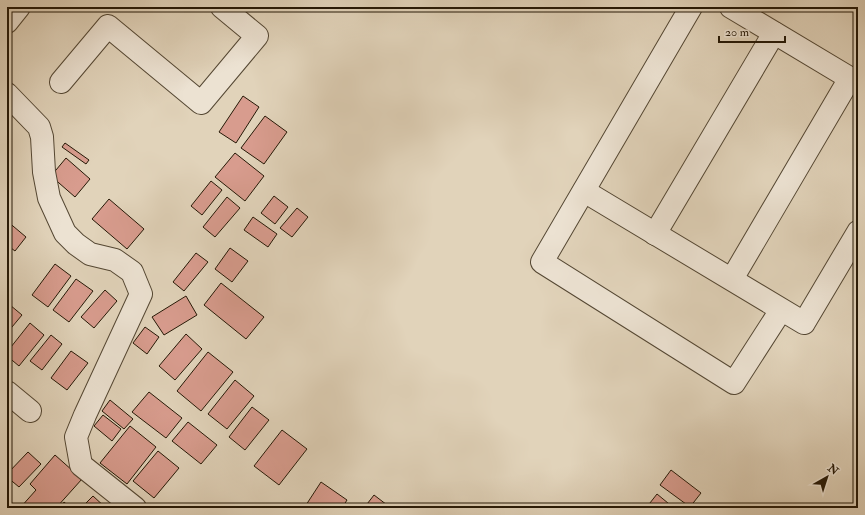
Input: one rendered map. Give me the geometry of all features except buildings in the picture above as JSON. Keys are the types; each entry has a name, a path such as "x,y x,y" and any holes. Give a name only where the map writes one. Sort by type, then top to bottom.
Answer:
{"street":[{"path":"7,22 19,7"},
{"path":"691,7 542,262 734,383 780,310"},
{"path":"731,7 854,81 732,279"},
{"path":"61,82 108,26 201,103 257,36 231,10"},
{"path":"655,234 774,33"},
{"path":"7,94 39,126 42,136 44,172 49,198 65,232 76,244 90,254 115,260 132,272 141,294 76,437 80,465 135,508"},
{"path":"584,191 732,279 780,310 804,323 858,232"},
{"path":"7,392 30,411"}]}
